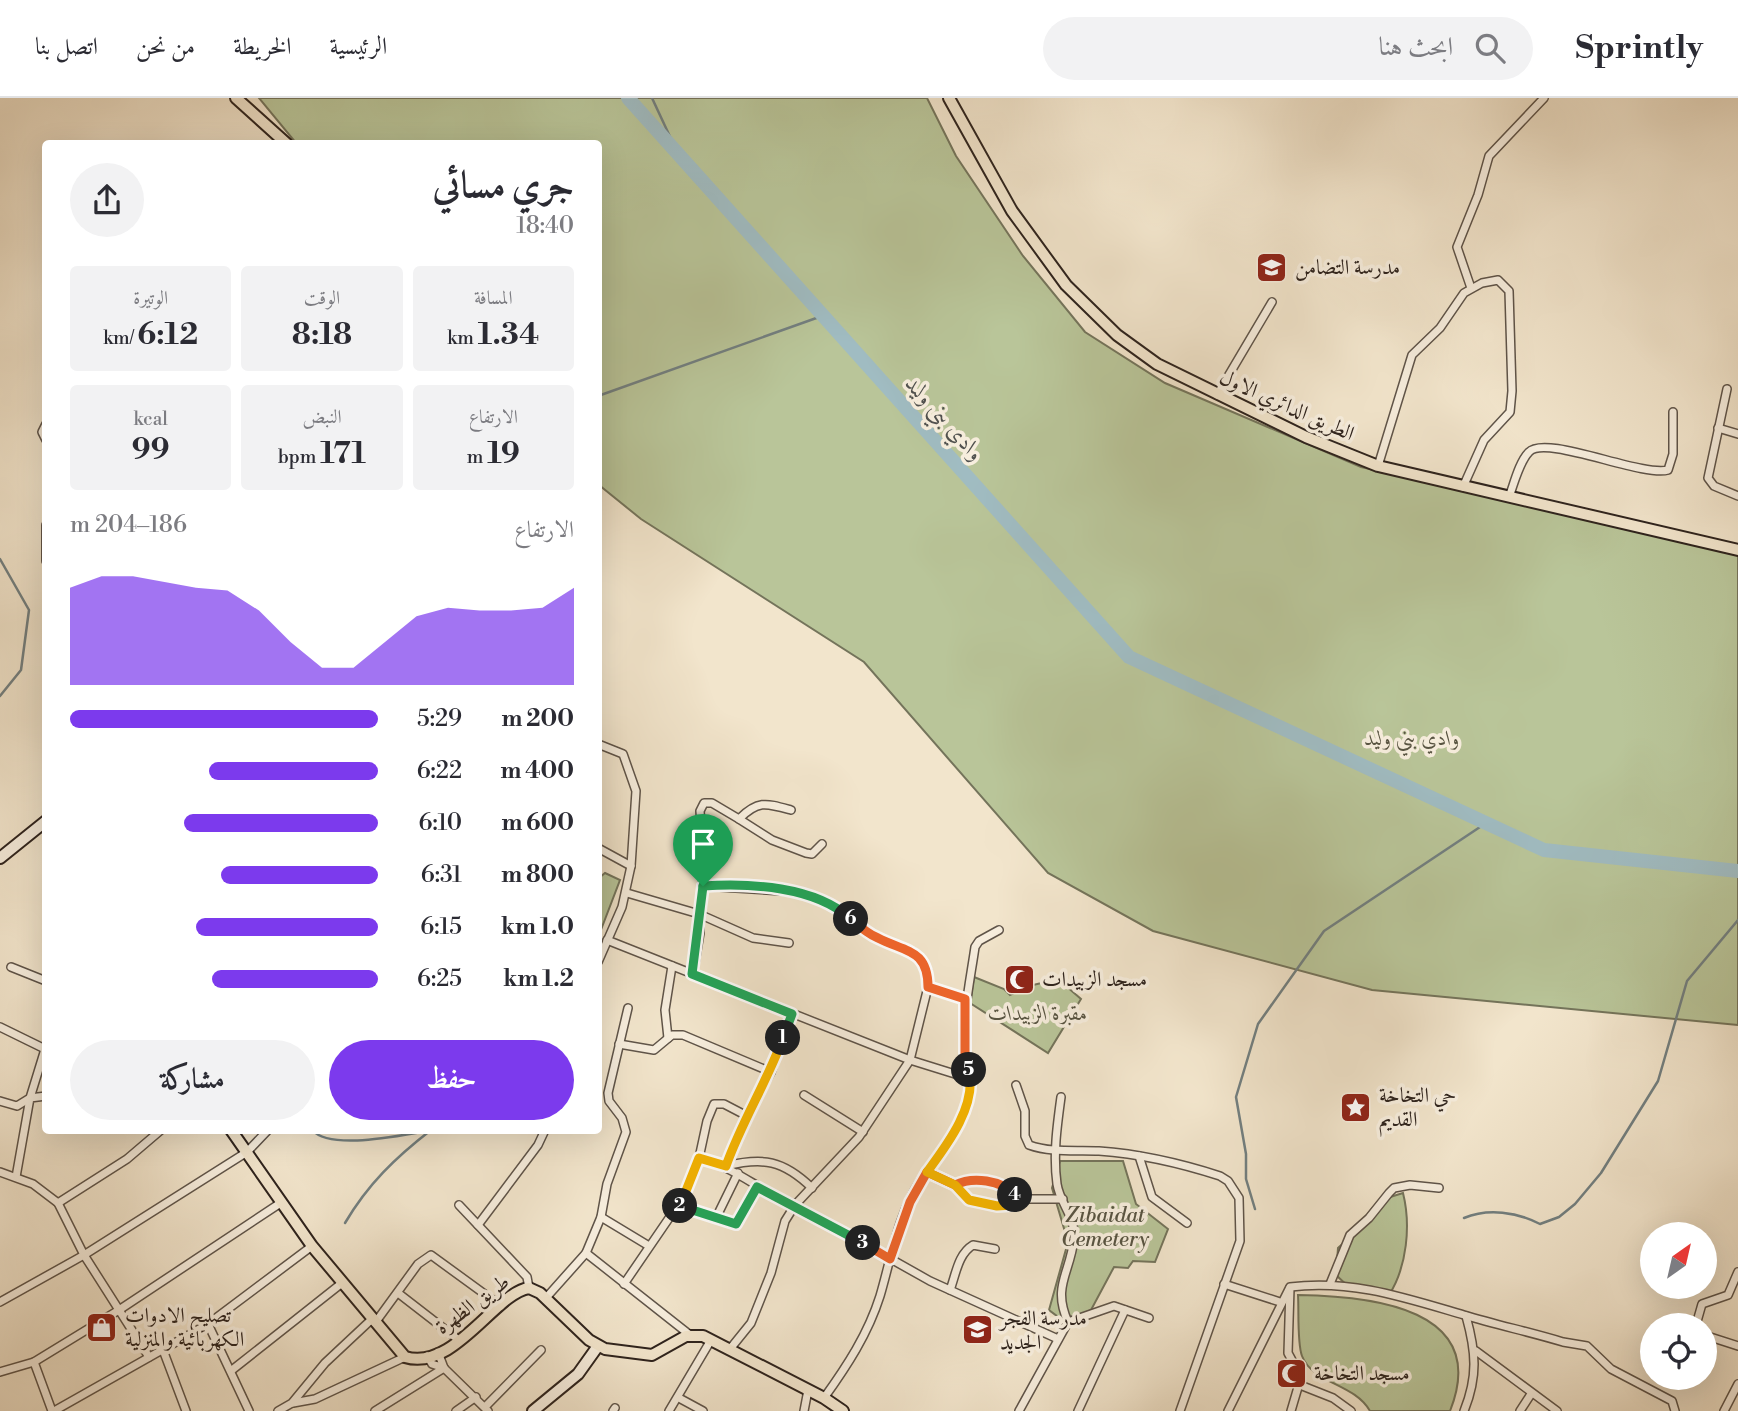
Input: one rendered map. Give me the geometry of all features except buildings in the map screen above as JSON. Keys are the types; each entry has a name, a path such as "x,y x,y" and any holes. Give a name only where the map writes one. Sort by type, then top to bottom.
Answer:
{"main road":[{"path":"236,98 283,140"},
{"name":"الطريق الدائري الاول","path":"949,98 1012,211 1066,285 1117,335 1147,357 1217,395 1306,437 1378,466 1738,550"},
{"path":"0,858 42,824"},
{"path":"234,1134 312,1246 405,1357"},
{"name":"طريق الظهرة","path":"405,1357 415,1359 433,1354 460,1341 517,1292 529,1288 598,1346"},
{"path":"533,1411 578,1374 598,1346 652,1355 690,1335 711,1340 730,1349 844,1411"}],"street":[{"path":"1471,288 1457,252 1458,244 1478,195 1489,156 1544,98"},
{"path":"1378,466 1412,355 1432,337 1458,300 1471,288 1498,281 1509,291 1512,401 1503,422 1485,440 1463,487"},
{"path":"1217,395 1272,302"},
{"path":"1727,389 1708,478 1714,486 1738,496"},
{"path":"1508,497 1527,453 1538,447 1608,459 1656,472 1668,470 1673,454 1673,412"},
{"path":"1718,428 1738,434"},
{"path":"602,746 623,754 634,778 636,791 627,893 602,952"},
{"path":"692,974 700,933 699,914 703,886 700,807 707,802 712,803 772,840 798,851 811,854 822,844"},
{"path":"739,819 755,805 771,804 791,810"},
{"path":"602,850 631,866"},
{"path":"703,886 799,892 826,901 874,937 913,952 928,972 928,987 910,1060 863,1132 795,1205 781,1230 771,1273 751,1323 730,1349"},
{"path":"627,893 699,914 753,938 789,943"},
{"path":"824,1398 851,1360 867,1328 910,1202 954,1132 967,1103 971,1079 965,1053 965,999 975,947 979,941 999,930"},
{"path":"607,940 910,1060 971,1079"},
{"path":"668,1038 665,1010 672,966"},
{"path":"11,967 42,979"},
{"path":"928,987 965,999"},
{"path":"545,1299 586,1253 601,1217 607,1184 625,1132 622,1118 609,1101 608,1093 628,1007"},
{"path":"726,1166 734,1140 771,1072 792,1014"},
{"path":"0,1027 42,1046"},
{"path":"619,1044 654,1050 676,1034 697,1038 771,1072"},
{"path":"16,1177 30,1098 42,1054"},
{"path":"1016,1084 1025,1111 1026,1143 1056,1151 1167,1160 1220,1176 1234,1189 1241,1214 1240,1241 1180,1411"},
{"path":"804,1095 863,1132"},
{"path":"0,1101 17,1106 30,1098 42,1097"},
{"path":"1061,1097 1056,1151 1057,1186 1074,1223 1072,1247 1059,1299 1068,1322"},
{"path":"624,1284 678,1205 699,1158 706,1121 714,1104 724,1104 747,1116"},
{"path":"58,1203 127,1159 156,1134"},
{"path":"0,1303 84,1255 247,1152 264,1134"},
{"path":"478,1225 538,1145 543,1134"},
{"path":"1139,1156 1152,1197 1187,1223"},
{"path":"699,1158 726,1166 757,1187 795,1205 890,1259 950,1290 1058,1339"},
{"path":"726,1166 759,1159 792,1171 812,1188"},
{"path":"0,1172 42,1188 58,1203 84,1255 149,1357"},
{"path":"927,1172 955,1185 964,1197 979,1203 1006,1207 1013,1205 1017,1199"},
{"path":"716,1218 738,1173"},
{"path":"955,1185 973,1179 998,1184 1009,1189 1017,1199"},
{"path":"1330,1284 1350,1234 1369,1218 1389,1193 1401,1186 1439,1188"},
{"path":"678,1205 733,1224 739,1222 757,1187"},
{"path":"1017,1199 1063,1199"},
{"path":"0,1372 34,1362 119,1310 282,1202"},
{"path":"459,1205 527,1277 529,1288"},
{"path":"601,1217 649,1246"},
{"path":"950,1290 963,1254 968,1249 973,1245 995,1249"},
{"path":"34,1362 53,1411 208,1324 312,1246"},
{"path":"586,1253 690,1335"},
{"path":"292,1404 325,1363 373,1321 398,1293 418,1264 430,1255 501,1306"},
{"path":"1699,1313 1702,1304 1728,1295 1738,1272"},
{"path":"232,1370 342,1283"},
{"path":"1224,1284 1280,1302"},
{"path":"1290,1287 1330,1284 1415,1299 1466,1316 1587,1346 1612,1369 1663,1393 1672,1401 1675,1411"},
{"path":"1228,1411 1280,1302 1290,1287"},
{"path":"1290,1287 1288,1353 1301,1377 1291,1411"},
{"path":"398,1293 460,1341"},
{"path":"1019,1411 1068,1322 1109,1307 1149,1318"},
{"path":"1078,1411 1125,1310"},
{"path":"1464,1411 1473,1388 1476,1352 1466,1316"},
{"path":"208,1324 232,1370 249,1411"},
{"path":"1717,1339 1738,1346"},
{"path":"669,1411 711,1340"},
{"path":"163,1350 186,1411"},
{"path":"433,1354 486,1409 541,1350"},
{"path":"1476,1352 1557,1411"},
{"path":"433,1354 432,1364 444,1368"},
{"path":"278,1411 292,1404 315,1399 405,1357"},
{"path":"375,1411 387,1408 444,1368"},
{"path":"1724,1411 1738,1384"},
{"path":"1300,1385 1333,1398 1351,1411"},
{"path":"804,1411 808,1390"},
{"path":"1520,1411 1531,1394"},
{"path":"456,1411 476,1396"},
{"path":"679,1398 703,1411"}],"green space":[{"name":"وادي بني وليد","path":"259,98 927,98 956,156 1023,256 1085,332 1165,383 1361,467 1738,552 1738,1025 1372,990 1153,931 1048,873 864,662 641,519 602,487 602,140 294,140"},
{"path":"605,873 620,880 602,927 602,876"},
{"name":"مقبرة الزبيدات","path":"974,977 1004,989 1010,995 1029,986 1058,979 1081,999 1048,1053 970,1003"},
{"name":"Zibaidat Cemetery","path":"1060,1161 1123,1161 1136,1204 1168,1229 1155,1262 1133,1261 1128,1268 1114,1267 1091,1310 1065,1322 1049,1310 1068,1242 1052,1188"},
{"path":"1403,1193 1407,1218 1406,1246 1400,1272 1389,1295 1350,1288 1336,1275 1338,1248 1355,1233 1376,1204"},
{"path":"1298,1295 1358,1299 1389,1305 1417,1315 1439,1329 1454,1350 1458,1376 1450,1411 1370,1411 1354,1395 1315,1372 1307,1365 1300,1350"}],"waterway":[{"name":"وادي بني وليد","path":"628,98 1129,657 1544,850 1738,871"},
{"path":"652,98 679,156"},
{"path":"602,395 822,316"},
{"path":"0,559 29,610 21,670 0,696"},
{"path":"1255,1209 1246,1179 1246,1154 1236,1097 1258,1024 1324,931 1486,823"},
{"path":"1464,1218 1493,1212 1522,1217 1540,1224 1559,1217 1575,1204 1601,1173 1658,1081 1687,981 1738,920"},
{"path":"318,1134 334,1140 350,1141 409,1134"},
{"path":"345,1223 383,1172 426,1134"}],"place":[{"name":"مدرسة التضامن","path":"1272,267"},
{"name":"مسجد الزبيدات","path":"1019,979"},
{"name":"حي التخاخة القديم","path":"1356,1107"},
{"name":"تصليح الادوات الكهربائية والمنزلية","path":"102,1327"},
{"name":"مدرسة الفجر الجديد","path":"977,1330"},
{"name":"مسجد التخاخة","path":"1291,1373"}],"route":[{"path":"703,886 699,914 700,933 692,974 792,1014 771,1072 734,1140 726,1166 699,1158 678,1205 736,1224 757,1187 795,1205 890,1259 910,1202 927,1172 955,1185 973,1179 998,1184 1014,1194 1017,1199 1013,1205 997,1206 969,1200 955,1185 927,1172 954,1132 967,1103 971,1079 965,1053 965,999 928,987 928,972 913,952 874,937 826,901 799,892 778,889 703,886"}]}
